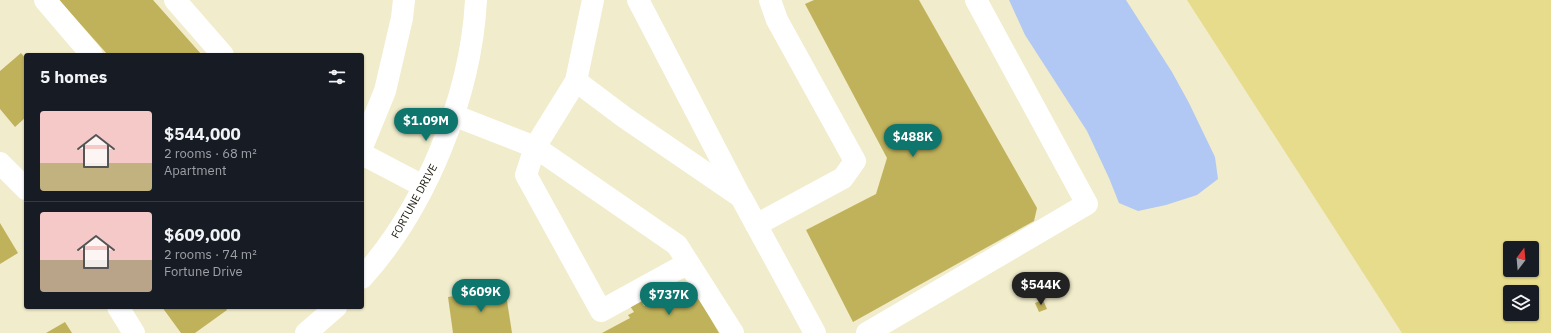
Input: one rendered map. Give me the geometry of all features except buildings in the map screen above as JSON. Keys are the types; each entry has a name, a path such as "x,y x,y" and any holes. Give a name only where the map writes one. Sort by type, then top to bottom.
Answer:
{"street":[{"path":"44,0 90,53"},
{"path":"175,0 221,53"},
{"path":"364,142 385,91 402,18 404,0"},
{"name":"FORTUNE DRIVE","path":"364,276 391,242 440,154 453,115 469,55 476,0"},
{"path":"593,0 576,81 534,147 526,175 601,311 688,263"},
{"path":"638,0 741,197 815,333"},
{"path":"756,225 843,178 855,161 777,20 770,0"},
{"path":"867,333 1087,204 976,0"},
{"path":"576,81 624,117 741,197"},
{"path":"453,115 534,147 677,245 733,333"},
{"path":"364,155 423,186"},
{"path":"0,163 24,187"},
{"path":"119,309 134,333"}],"shaded area":[{"path":"1187,0 1551,0 1551,333 1402,333"}],"water":[{"path":"1009,0 1126,0 1172,72 1189,103 1215,157 1218,179 1197,195 1166,205 1138,211 1119,203 1087,131 1025,35"}]}
